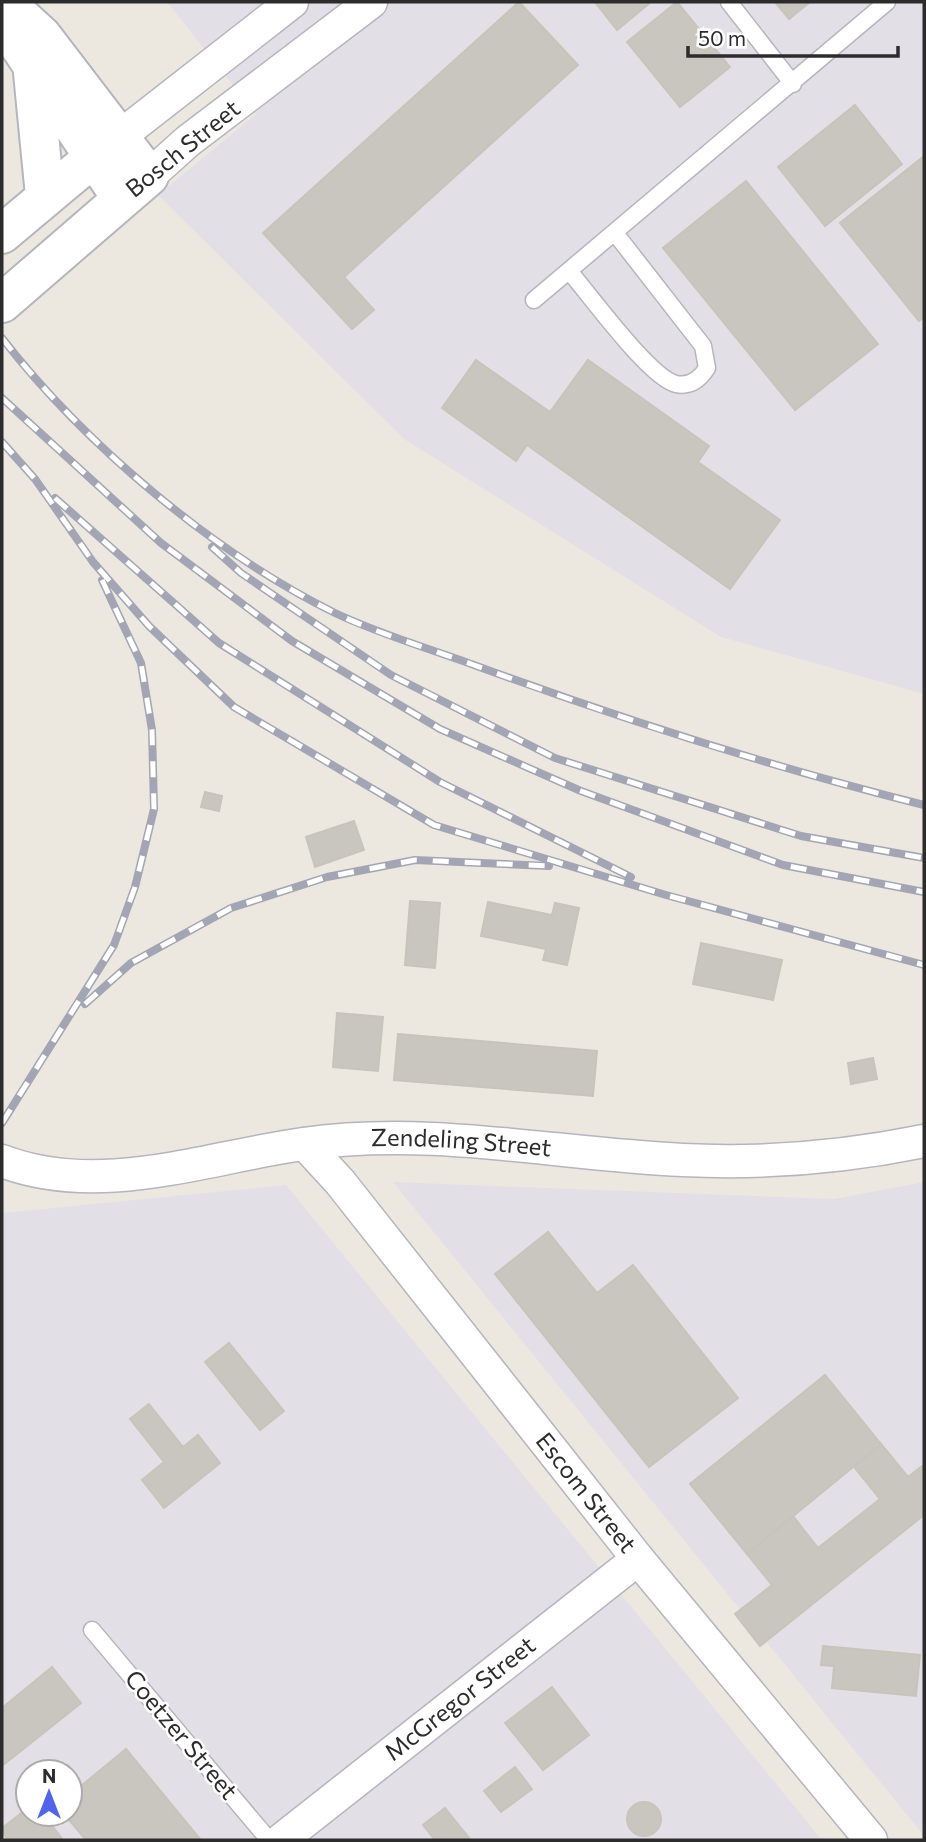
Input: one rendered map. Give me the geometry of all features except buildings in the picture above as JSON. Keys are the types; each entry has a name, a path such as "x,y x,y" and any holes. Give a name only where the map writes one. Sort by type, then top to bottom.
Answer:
{"street":[{"path":"5,2 42,36 106,148"},
{"name":"Bosch Street","path":"2,234 106,148 292,2"},
{"name":"Bosch Street","path":"11,296 188,141 370,2"},
{"path":"2,16 32,68 106,148 135,187"},
{"path":"32,68 46,196"},
{"name":"Zendeling Street","path":"2,1161 29,1171 87,1177 147,1172 305,1144 416,1136 683,1160 820,1158 922,1144"},
{"name":"Escom Street","path":"305,1144 348,1192 638,1559 871,1840"},
{"name":"McGregor Street","path":"281,1840 638,1559"}],"lane":[{"path":"729,2 793,84"},
{"path":"534,300 887,2"},
{"path":"569,271 654,370 679,385 701,378 707,368 703,346 615,233"},
{"name":"Coetzer Street","path":"92,1630 269,1840"}],"shaded area":[{"path":"167,2 924,2 924,694 721,637 404,439 158,195 256,114"},
{"path":"393,1182 834,1199 924,1182 924,1836"},
{"path":"286,1185 822,1840 2,1840 2,1213"}],"railway":[{"path":"2,338 72,418 154,493 244,560 335,613 386,634 641,723 810,775 924,805"},
{"path":"2,398 161,543 292,641 440,729 581,791 783,865 924,892"},
{"path":"2,442 35,479 93,562 149,626 234,707 434,825 666,895 924,965"},
{"path":"55,498 219,643 440,782 631,877"},
{"path":"212,547 241,573 391,675 555,758 801,836 924,858"},
{"path":"2,1123 114,945 135,887 154,809 152,730 141,663 102,580"},
{"path":"85,1004 131,963 231,908 327,877 415,860 549,866"}]}
